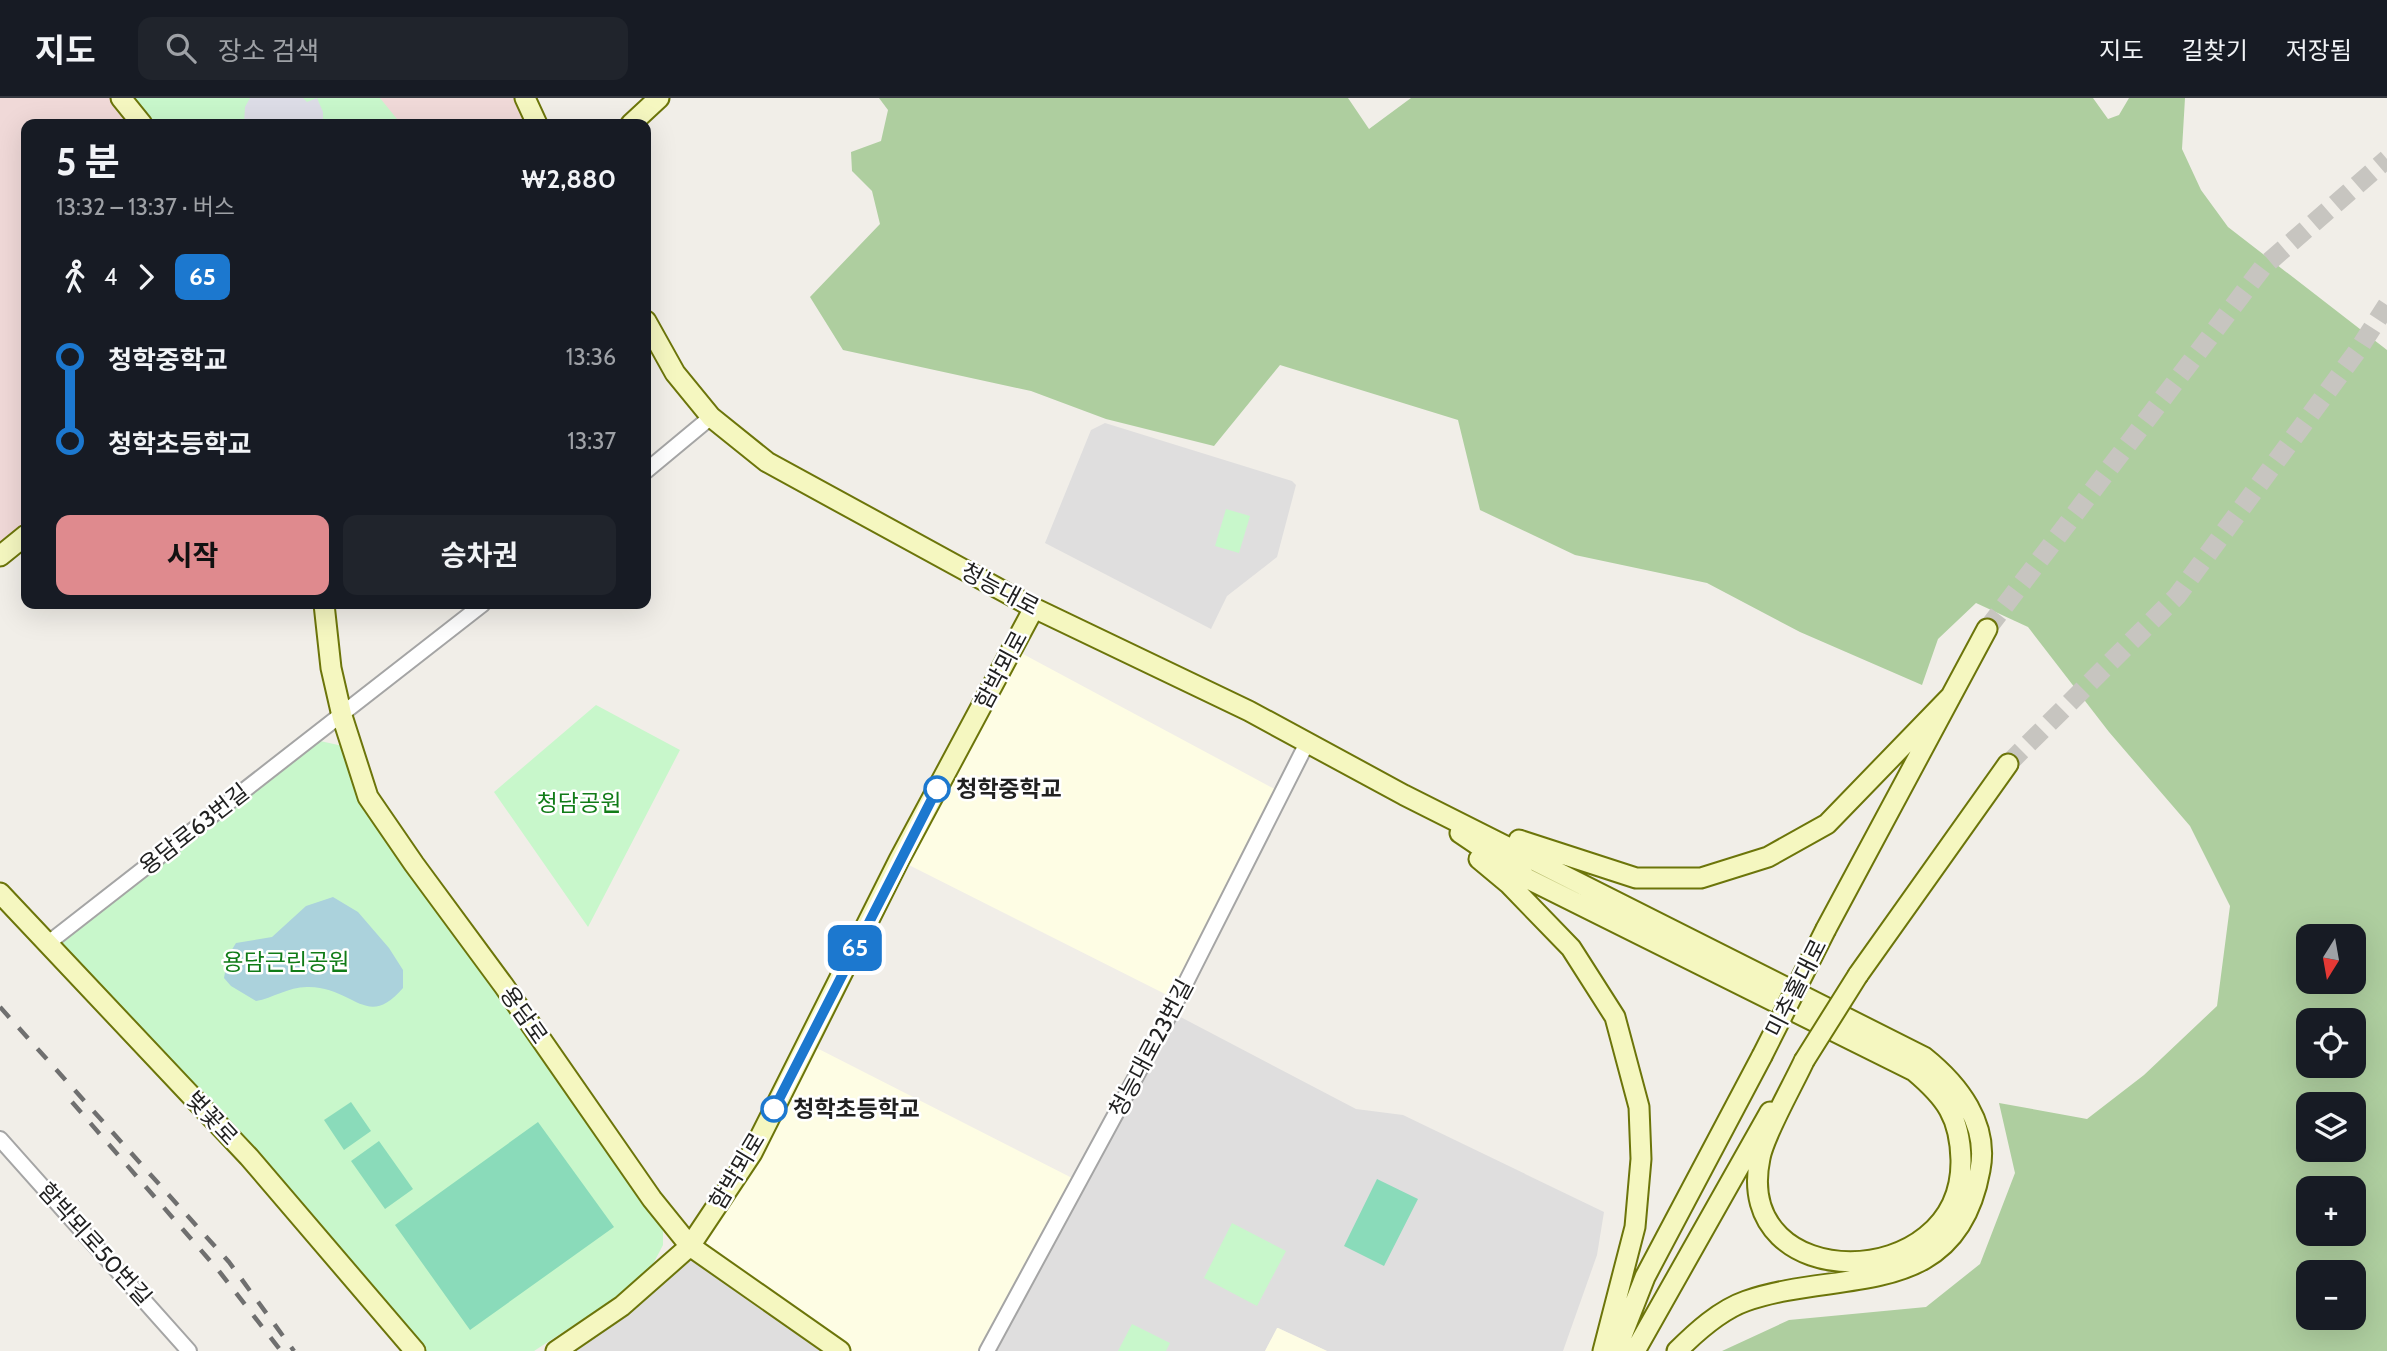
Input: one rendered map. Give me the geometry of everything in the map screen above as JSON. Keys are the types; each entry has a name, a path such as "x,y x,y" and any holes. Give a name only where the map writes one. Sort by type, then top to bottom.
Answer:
{"main road":[{"path":"121,98 138,119"},
{"path":"525,98 535,119"},
{"path":"636,119 659,98"},
{"name":"청능대로","path":"651,330 675,373 711,417 767,462 1034,608 1308,741 1404,795"},
{"path":"0,556 21,539"},
{"name":"함박뫼로","path":"556,1351 622,1306 690,1246 752,1153 899,860 1034,608"},
{"name":"용담로","path":"325,609 331,668 342,716 368,797 652,1199 690,1246 840,1351"},
{"name":"미추홀대로","path":"1616,1351 1645,1277 1826,929 1987,629"},
{"path":"1404,795 1480,828 1636,878 1701,878 1768,857 1827,824 1951,696"},
{"name":"미추홀대로","path":"1635,1351 1754,1136 1858,975 2008,764"},
{"path":"1404,795 1528,879 1914,1071 1940,1092 1954,1117 1961,1142 1961,1167 1955,1192 1943,1219 1926,1238 1903,1252 1871,1261 1818,1259 1779,1238 1760,1200 1760,1158 1804,1061"},
{"path":"1404,795 1509,884 1571,948 1615,1017 1639,1107 1641,1160 1635,1227 1603,1351"},
{"path":"1404,795 1924,1057 1949,1076 1969,1105 1979,1131 1982,1160 1976,1194 1964,1221 1944,1246 1888,1276 1799,1287 1743,1302 1697,1330 1677,1351"},
{"name":"벚꽃로","path":"0,893 249,1157 415,1351"}],"street":[{"path":"651,467 711,417"},
{"name":"용담로63번길","path":"47,944 477,609"},
{"name":"청능대로23번길","path":"987,1351 1171,1012 1308,741"},
{"name":"함박뫼로50번길","path":"0,1139 74,1218 189,1351"}],"shaded area":[{"path":"0,98 527,98 536,119 21,119 21,542 0,558"},
{"path":"250,98 303,98 307,102 317,98 323,119 244,119 245,107"},
{"path":"1105,423 1292,481 1296,485 1277,557 1227,596 1211,629 1045,543 1091,430"},
{"name":"청학중학교","path":"1012,648 1282,793 1177,1000 899,860"},
{"path":"1171,1012 1356,1109 1403,1115 1604,1212 1597,1255 1563,1351 1327,1351 1278,1328 1265,1351 986,1351"},
{"path":"807,1043 1080,1182 987,1351 840,1351 690,1246"},
{"path":"690,1246 840,1351 556,1351"},
{"path":"1278,1328 1327,1351 1265,1351"}],"green space":[{"path":"123,98 380,98 397,119 141,119"},
{"path":"879,98 1348,98 1369,129 1411,98 2093,98 2108,119 2119,115 2129,98 2185,98 2182,149 2201,190 2228,227 2387,350 2387,1351 1722,1351 1789,1320 1926,1307 1980,1264 2015,1173 1999,1103 2087,1119 2144,1075 2217,1006 2230,906 2190,826 2109,732 2028,627 1976,603 1938,639 1922,685 1800,632 1707,583 1575,555 1480,510 1458,420 1280,365 1214,446 1106,419 1031,391 843,350 810,297 880,224 872,191 852,171 851,152 881,141 888,110"},
{"path":"1226,509 1250,516 1239,553 1215,546"},
{"name":"청담공원","path":"596,705 680,750 588,927 494,792"},
{"name":"용담근린공원","path":"311,739 352,748 366,790 652,1199 663,1229 663,1245 651,1268 614,1299 534,1351 414,1351 47,944"},
{"path":"351,1102 371,1131 344,1150 324,1120"},
{"path":"538,1122 614,1227 470,1330 395,1225"},
{"path":"379,1141 413,1189 385,1209 351,1161"},
{"path":"1377,1179 1418,1199 1384,1266 1344,1246"},
{"path":"1232,1223 1286,1251 1257,1306 1204,1278"},
{"path":"1132,1324 1170,1343 1166,1351 1118,1351"}],"water":[{"path":"333,897 358,912 389,948 403,970 403,988 391,1000 380,1006 370,1006 338,993 309,987 295,988 256,1001 231,986 224,978 228,956 236,943 272,937 306,906"}],"tunnel":[{"path":"1987,629 2263,267 2387,159"},
{"path":"2008,764 2177,596 2358,350 2387,305"}],"railway":[{"path":"0,1007 229,1262 294,1351"},
{"path":"72,1102 219,1271 281,1351"}],"bus line":[{"name":"65","path":"774,1109 937,789"}],"place":[{"name":"청학중학교","path":"937,789"},
{"name":"청학초등학교","path":"774,1109"}]}
